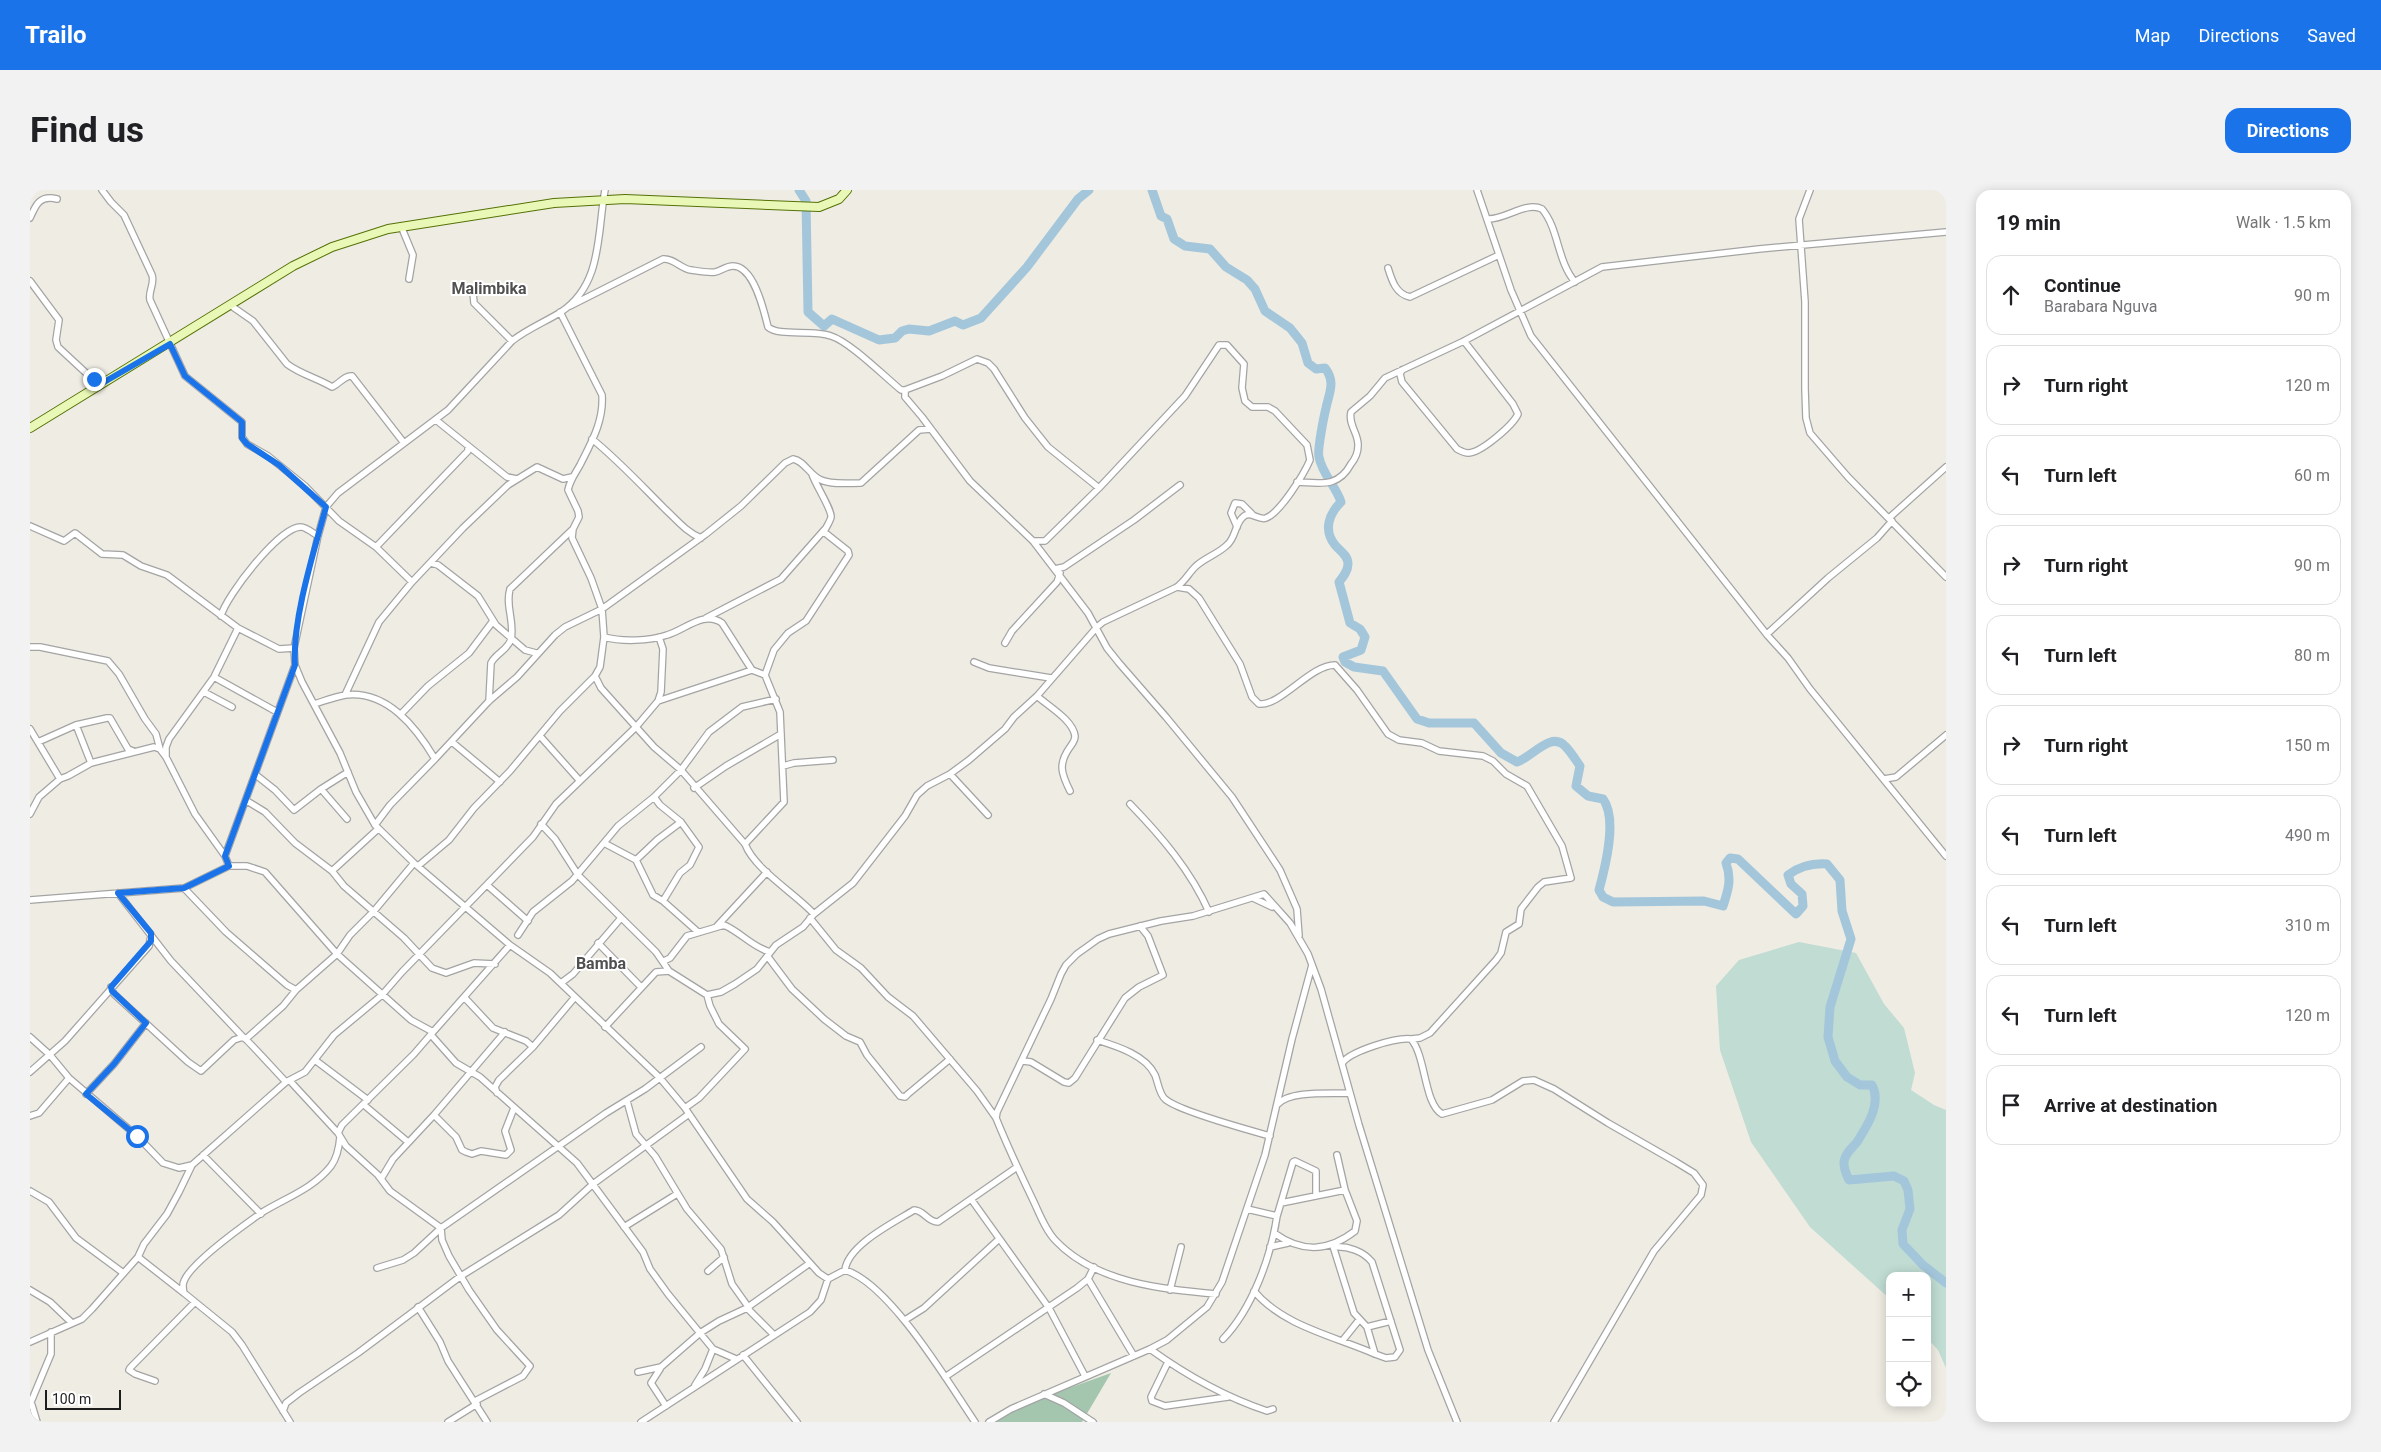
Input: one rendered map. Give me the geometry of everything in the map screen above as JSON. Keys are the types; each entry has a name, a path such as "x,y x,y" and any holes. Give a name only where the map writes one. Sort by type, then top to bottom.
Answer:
{"main road":[{"path":"30,428 170,344 293,266 332,247 401,226 554,203 603,199 810,208 830,204 839,199 847,190"}],"street":[{"path":"102,190 124,215 152,275 154,280 149,294 150,300 185,376 242,422 242,438 247,444 279,465 339,521 376,547 412,582"},
{"path":"567,308 582,290 595,265 605,190"},
{"path":"1477,190 1519,312 1531,336 1946,856"},
{"path":"1810,190 1799,219 1805,302 1806,418 1810,433 1848,477 1946,577"},
{"path":"30,218 39,200 44,198 57,200"},
{"path":"1488,219 1500,218 1528,208 1542,209 1551,225 1563,261 1574,282"},
{"path":"401,226 413,255 409,279"},
{"path":"1297,482 1331,483 1342,477 1356,456 1358,447 1351,425 1351,412 1370,396 1385,378 1464,341 1602,267 1802,244 1946,232"},
{"path":"1388,268 1398,292 1410,297 1499,255"},
{"path":"828,1278 810,1263 773,1222 747,1200 685,1108 660,1078 604,1027 561,982 510,944 416,865 377,827 356,792 295,665 294,648 326,507 338,493 436,420 522,332 664,259 670,259 690,270 714,272 730,266 737,266 747,275 758,292 768,326 771,329 780,333 801,331 838,338 901,390 942,376 977,359 981,360 994,369 1026,418 1048,447 1099,488"},
{"path":"30,281 58,320 56,340 58,347 99,385"},
{"path":"473,292 474,303 512,341"},
{"path":"230,305 253,321 287,364 294,369 311,375 332,387 346,377 352,376 404,443"},
{"path":"489,701 491,663 508,646 511,638 507,598 510,589 573,528 579,517 568,490 572,477 592,439 603,410 602,395 560,312"},
{"path":"1402,370 1400,374 1402,382 1457,449 1466,453 1475,451 1498,436 1516,419 1518,414 1513,404 1464,341"},
{"path":"1033,541 1045,541 1099,488 1185,396 1219,345 1224,344 1244,364 1242,388 1245,401 1252,407 1268,406 1275,411 1307,445 1310,460 1278,509 1268,518 1261,519 1252,514 1242,504 1235,503 1231,513 1237,527"},
{"path":"905,390 905,397 931,428 970,481 1033,541 1097,627 1103,642 1119,663 1222,783 1272,855 1297,909 1299,936"},
{"path":"436,420 507,478 517,479"},
{"path":"332,871 377,827 390,805 489,701 517,677 536,653 564,627 602,609 701,538 741,506 785,463 793,459 800,460 811,473 824,481 861,483 912,435 919,430 931,428"},
{"path":"592,439 610,453 642,488 690,533 701,538"},
{"path":"376,547 404,520 468,451 468,448"},
{"path":"345,695 379,622 412,582 463,528 517,479 537,467 563,479 572,477"},
{"path":"1767,634 1877,538 1891,520 1946,467"},
{"path":"604,637 626,640 667,636 781,579 824,530 831,519 831,512 811,473"},
{"path":"1057,572 1128,524 1180,485"},
{"path":"707,995 721,992 757,969 784,938 803,927 812,916 853,883 905,816 917,795 937,780 950,774 1005,729 1014,717 1037,696 1097,627 1103,622 1178,587 1188,578 1194,568 1229,544 1241,518 1252,514"},
{"path":"30,526 64,541 75,533 102,554 123,555 142,566 167,575 238,628 279,649 294,648"},
{"path":"221,616 224,607 240,581 278,541 296,528 301,527 318,536"},
{"path":"111,987 114,994 201,1071 234,1040 245,1038 283,1006 296,990 337,954 350,935 416,865 449,840 474,808 500,782 560,711 595,676 600,668 604,637 602,609 591,578 572,538 573,528"},
{"path":"765,675 774,650 788,633 806,621 848,558 848,551 828,536 824,530"},
{"path":"431,563 438,565 478,596 493,621 527,651 536,653"},
{"path":"1005,643 1012,631 1057,582 1057,572"},
{"path":"1178,587 1189,589 1199,598 1240,664 1252,697 1259,704 1265,705 1295,684 1325,667 1335,666 1357,690 1388,734 1399,740 1422,743 1439,751 1483,756 1493,761 1506,774 1527,786 1562,846 1571,878 1544,882 1538,887 1521,910 1519,924 1506,932 1501,953 1496,960 1430,1033 1420,1038 1393,1040 1348,1056 1342,1062"},
{"path":"706,618 714,618 722,623 752,670 765,675 780,712 784,766 784,802 745,844"},
{"path":"401,714 428,686 469,653 493,621"},
{"path":"166,757 166,747 169,739 214,677 238,628"},
{"path":"30,1342 82,1319 92,1309 122,1272 138,1257 144,1244 171,1207 192,1165 288,1081 305,1072 334,1035 382,995 420,953 467,907 533,837 556,804 636,727 658,701 661,692 664,649 659,637"},
{"path":"30,647 40,647 108,662 119,674 156,734 159,746 195,814 225,856 229,866"},
{"path":"974,662 989,668 1051,678"},
{"path":"225,856 247,801 295,665"},
{"path":"658,701 752,670"},
{"path":"595,676 601,688 654,747 681,770 694,788 745,844 755,860 812,916 836,950 862,968 888,997 913,1016 950,1059 996,1118 1016,1167 1051,1235 1070,1252 1094,1267 1142,1285 1170,1290 1216,1294"},
{"path":"214,677 277,712"},
{"path":"204,692 232,707"},
{"path":"314,704 345,695 364,696 387,705 401,714 414,727 435,759"},
{"path":"1037,696 1070,726 1074,735 1075,739 1062,759 1062,771 1070,791"},
{"path":"518,935 533,912 578,875 618,826 654,797 681,770 703,737 742,708 776,699"},
{"path":"38,742 76,726 110,718 128,749 133,751"},
{"path":"76,726 91,763"},
{"path":"30,729 60,779"},
{"path":"694,788 726,766 781,734"},
{"path":"1884,779 1890,780 1896,777 1946,734"},
{"path":"540,736 580,780"},
{"path":"30,814 39,797 60,779 91,763 159,746 169,739"},
{"path":"452,742 500,782"},
{"path":"784,766 794,762 833,760"},
{"path":"256,774 275,790 292,809 348,772"},
{"path":"950,774 988,815"},
{"path":"321,789 347,819"},
{"path":"654,797 660,806 681,822 699,847 692,862 680,872 663,901"},
{"path":"247,801 266,812 295,843 332,871 344,886 420,953 432,968 439,972 456,970 474,962 495,964"},
{"path":"1130,804 1161,837 1184,867 1199,890 1209,912"},
{"path":"636,860 657,840 681,822"},
{"path":"541,824 556,839 578,875 664,961 669,971 707,995 719,1024 745,1049 699,1098 685,1108"},
{"path":"604,843 636,860 653,895 663,901 698,932"},
{"path":"30,900 184,888 229,866 247,866 265,872 337,954 411,1020 432,1034 456,1063 480,1076 497,1094 578,1163 644,1252 650,1269 668,1294 713,1349 736,1359"},
{"path":"716,928 767,872"},
{"path":"487,885 528,921"},
{"path":"184,888 226,932 287,985 296,990"},
{"path":"118,893 171,961 256,1051 288,1081 381,1179 390,1191 440,1228 442,1240 462,1276 497,1330 530,1366 523,1376 476,1403 448,1422"},
{"path":"996,1118 1014,1075 1023,1061 1066,965 1098,939 1140,926 1209,912 1253,898 1272,906 1299,936 1312,965 1428,1350 1457,1422"},
{"path":"561,982 574,974 598,943 621,918"},
{"path":"664,961 670,958 687,936 724,925 734,929 750,943 769,954 792,989 824,1019 846,1036 860,1042 876,1067 900,1096 905,1097 950,1059"},
{"path":"1023,1061 1031,1062 1064,1082 1069,1083 1125,998 1139,987 1164,975 1148,936 1140,926"},
{"path":"30,1072 50,1055 148,946 151,941 151,933"},
{"path":"598,943 642,988"},
{"path":"184,1293 184,1280 198,1264 261,1214 309,1186 327,1171 338,1153 339,1135 342,1125 366,1103 432,1034 495,964 510,944"},
{"path":"989,1422 1011,1408 1150,1349 1167,1340 1207,1307 1216,1294 1235,1249 1270,1136 1312,965"},
{"path":"604,1027 656,972 669,971"},
{"path":"106,993 114,994"},
{"path":"465,998 490,1024 526,1041 533,1047"},
{"path":"497,1094 495,1087 499,1080 533,1047 575,998"},
{"path":"86,1094 114,1064 146,1023"},
{"path":"381,1179 393,1159 472,1073 505,1032"},
{"path":"30,1038 50,1055 69,1078 86,1094 137,1136 164,1163 179,1168 192,1165"},
{"path":"1411,1039 1419,1052 1434,1105 1442,1114 1492,1100 1523,1081 1534,1080 1554,1088 1608,1123 1694,1173 1703,1185 1701,1195 1654,1251 1642,1270 1554,1422"},
{"path":"1098,1040 1145,1062 1154,1073 1162,1096 1171,1103 1205,1116 1270,1136"},
{"path":"377,1268 403,1260 440,1228 660,1078 701,1046"},
{"path":"1339,1052 1348,1056"},
{"path":"315,1060 408,1142"},
{"path":"30,1116 39,1112 69,1078"},
{"path":"1276,1106 1284,1099 1299,1096 1350,1093"},
{"path":"627,1101 636,1134 648,1146 687,1209 715,1240 724,1257 732,1284 773,1334"},
{"path":"434,1115 456,1138 462,1150 472,1154 481,1151 506,1155 511,1150 505,1131 514,1108"},
{"path":"283,1407 462,1276 558,1215 594,1184 689,1114"},
{"path":"203,1155 261,1214"},
{"path":"1333,1245 1347,1237 1358,1227 1345,1190 1337,1155"},
{"path":"1223,1339 1238,1322 1254,1291 1270,1247 1293,1162 1295,1161 1316,1171 1316,1196"},
{"path":"845,1270 846,1262 861,1244 914,1210 921,1211 934,1222 938,1222 1016,1167"},
{"path":"1281,1203 1345,1190"},
{"path":"30,1191 49,1202 76,1238 122,1272"},
{"path":"624,1227 677,1194"},
{"path":"971,1199 998,1240 1049,1308 1085,1376"},
{"path":"1247,1209 1277,1216"},
{"path":"1254,1291 1265,1304 1278,1313 1309,1328 1386,1358 1395,1357 1400,1354 1372,1262 1368,1258 1346,1246 1333,1245 1314,1248 1297,1246 1288,1243 1274,1233"},
{"path":"905,1320 924,1308 998,1240"},
{"path":"1270,1247 1288,1243"},
{"path":"1333,1245 1354,1313 1367,1327 1375,1354"},
{"path":"1170,1290 1181,1247"},
{"path":"138,1257 232,1332 283,1407 290,1422"},
{"path":"708,1271 724,1257"},
{"path":"666,1406 651,1383 661,1367 700,1333 719,1320 749,1307 810,1263"},
{"path":"945,1377 1049,1308 1088,1279 1094,1267"},
{"path":"641,1422 816,1306 821,1300 828,1278 845,1270 851,1272 875,1290 905,1320 975,1422"},
{"path":"1088,1279 1134,1356"},
{"path":"30,1290 50,1302 72,1323"},
{"path":"155,1381 129,1370 195,1302"},
{"path":"418,1307 435,1334 448,1361 487,1422"},
{"path":"1343,1340 1359,1320"},
{"path":"1367,1327 1391,1321"},
{"path":"37,1422 30,1402 51,1354 51,1332"},
{"path":"694,1387 706,1368 713,1349"},
{"path":"1150,1349 1168,1362 1228,1397 1267,1412 1273,1409"},
{"path":"743,1355 797,1422"},
{"path":"1168,1362 1153,1391 1152,1401 1165,1406 1172,1406 1228,1397"},
{"path":"638,1372 661,1367"},
{"path":"1044,1394 1064,1403 1093,1422"}],"shaded area":[{"path":"1799,942 1856,953 1884,1004 1904,1028 1915,1073 1911,1090 1934,1105 1946,1110 1946,1368 1938,1350 1931,1342 1931,1272 1886,1272 1886,1295 1810,1227 1751,1142 1720,1050 1716,986 1739,960"}],"green space":[{"path":"1111,1373 1082,1422 995,1422 1030,1402"}],"waterway":[{"path":"799,190 806,201 808,312 824,326 832,319 879,340 895,338 902,331 909,329 929,331 955,321 963,325 981,318 1027,267 1078,199 1089,190"},
{"path":"1152,190 1161,216 1167,219 1174,239 1185,246 1210,249 1226,267 1247,280 1255,289 1265,311 1290,328 1302,343 1308,363 1316,369 1325,368 1328,373 1331,388 1322,425 1319,454 1323,469 1341,502 1333,512 1328,528 1331,539 1348,561 1348,567 1339,582 1350,623 1360,629 1365,637 1361,650 1343,657 1345,662 1354,667 1383,671 1417,719 1429,723 1474,723 1501,753 1517,762 1548,743 1560,742 1565,746 1580,766 1576,786 1588,796 1603,799 1607,808 1610,819 1609,844 1599,890 1603,897 1613,902 1704,901 1723,906 1729,880 1726,863 1730,858 1738,859 1796,914 1803,906 1802,894 1791,884 1788,875 1806,866 1827,864 1840,880 1842,911 1851,939 1830,1007 1828,1037 1835,1061 1847,1077 1860,1085 1872,1085 1875,1092 1872,1115 1857,1142 1846,1156 1844,1161 1845,1169 1849,1180 1894,1176 1904,1181 1908,1190 1910,1209 1902,1230 1903,1244 1923,1265 1946,1283"}],"district":[{"name":"Malimbika","path":"489,288"},
{"name":"Bamba","path":"601,963"}],"route":[{"path":"94,379 99,385 170,344 185,376 244,424 242,438 247,444 268,456 305,486 326,507 301,607 294,648 295,665 276,714 247,801 225,856 229,866 184,888 118,893 151,933 151,941 111,987 114,994 146,1023 114,1064 86,1094 137,1136"}]}
